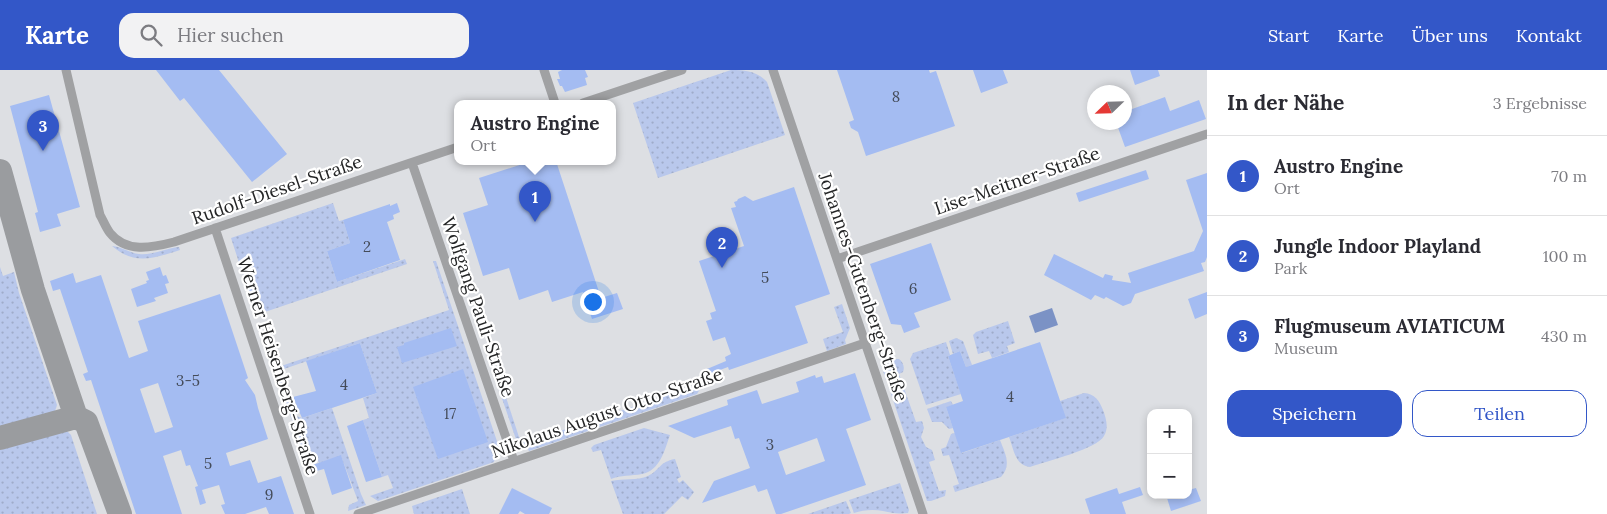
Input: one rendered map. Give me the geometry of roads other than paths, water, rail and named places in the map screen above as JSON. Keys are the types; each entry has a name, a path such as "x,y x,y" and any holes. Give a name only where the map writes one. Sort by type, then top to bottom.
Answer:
{"street":[{"name":"Rudolf-Diesel-Straße","path":"66,70 100,215 109,232 119,241 144,249 174,242 454,147"},
{"path":"544,70 554,100"},
{"path":"592,100 682,70"},
{"name":"Johannes-Gutenberg-Straße","path":"773,70 923,514"},
{"name":"Lise-Meitner-Straße","path":"837,259 1207,134"},
{"name":"Wolfgang Pauli-Straße","path":"412,163 514,461"},
{"name":"Werner Heisenberg-Straße","path":"216,228 310,514"},
{"name":"Nikolaus August Otto-Straße","path":"358,514 865,343"}],"place":[{"name":"Flugmuseum AVIATICUM","path":"43,151"},
{"name":"Austro Engine","path":"535,222"},
{"name":"Jungle Indoor Playland","path":"722,268"}]}
